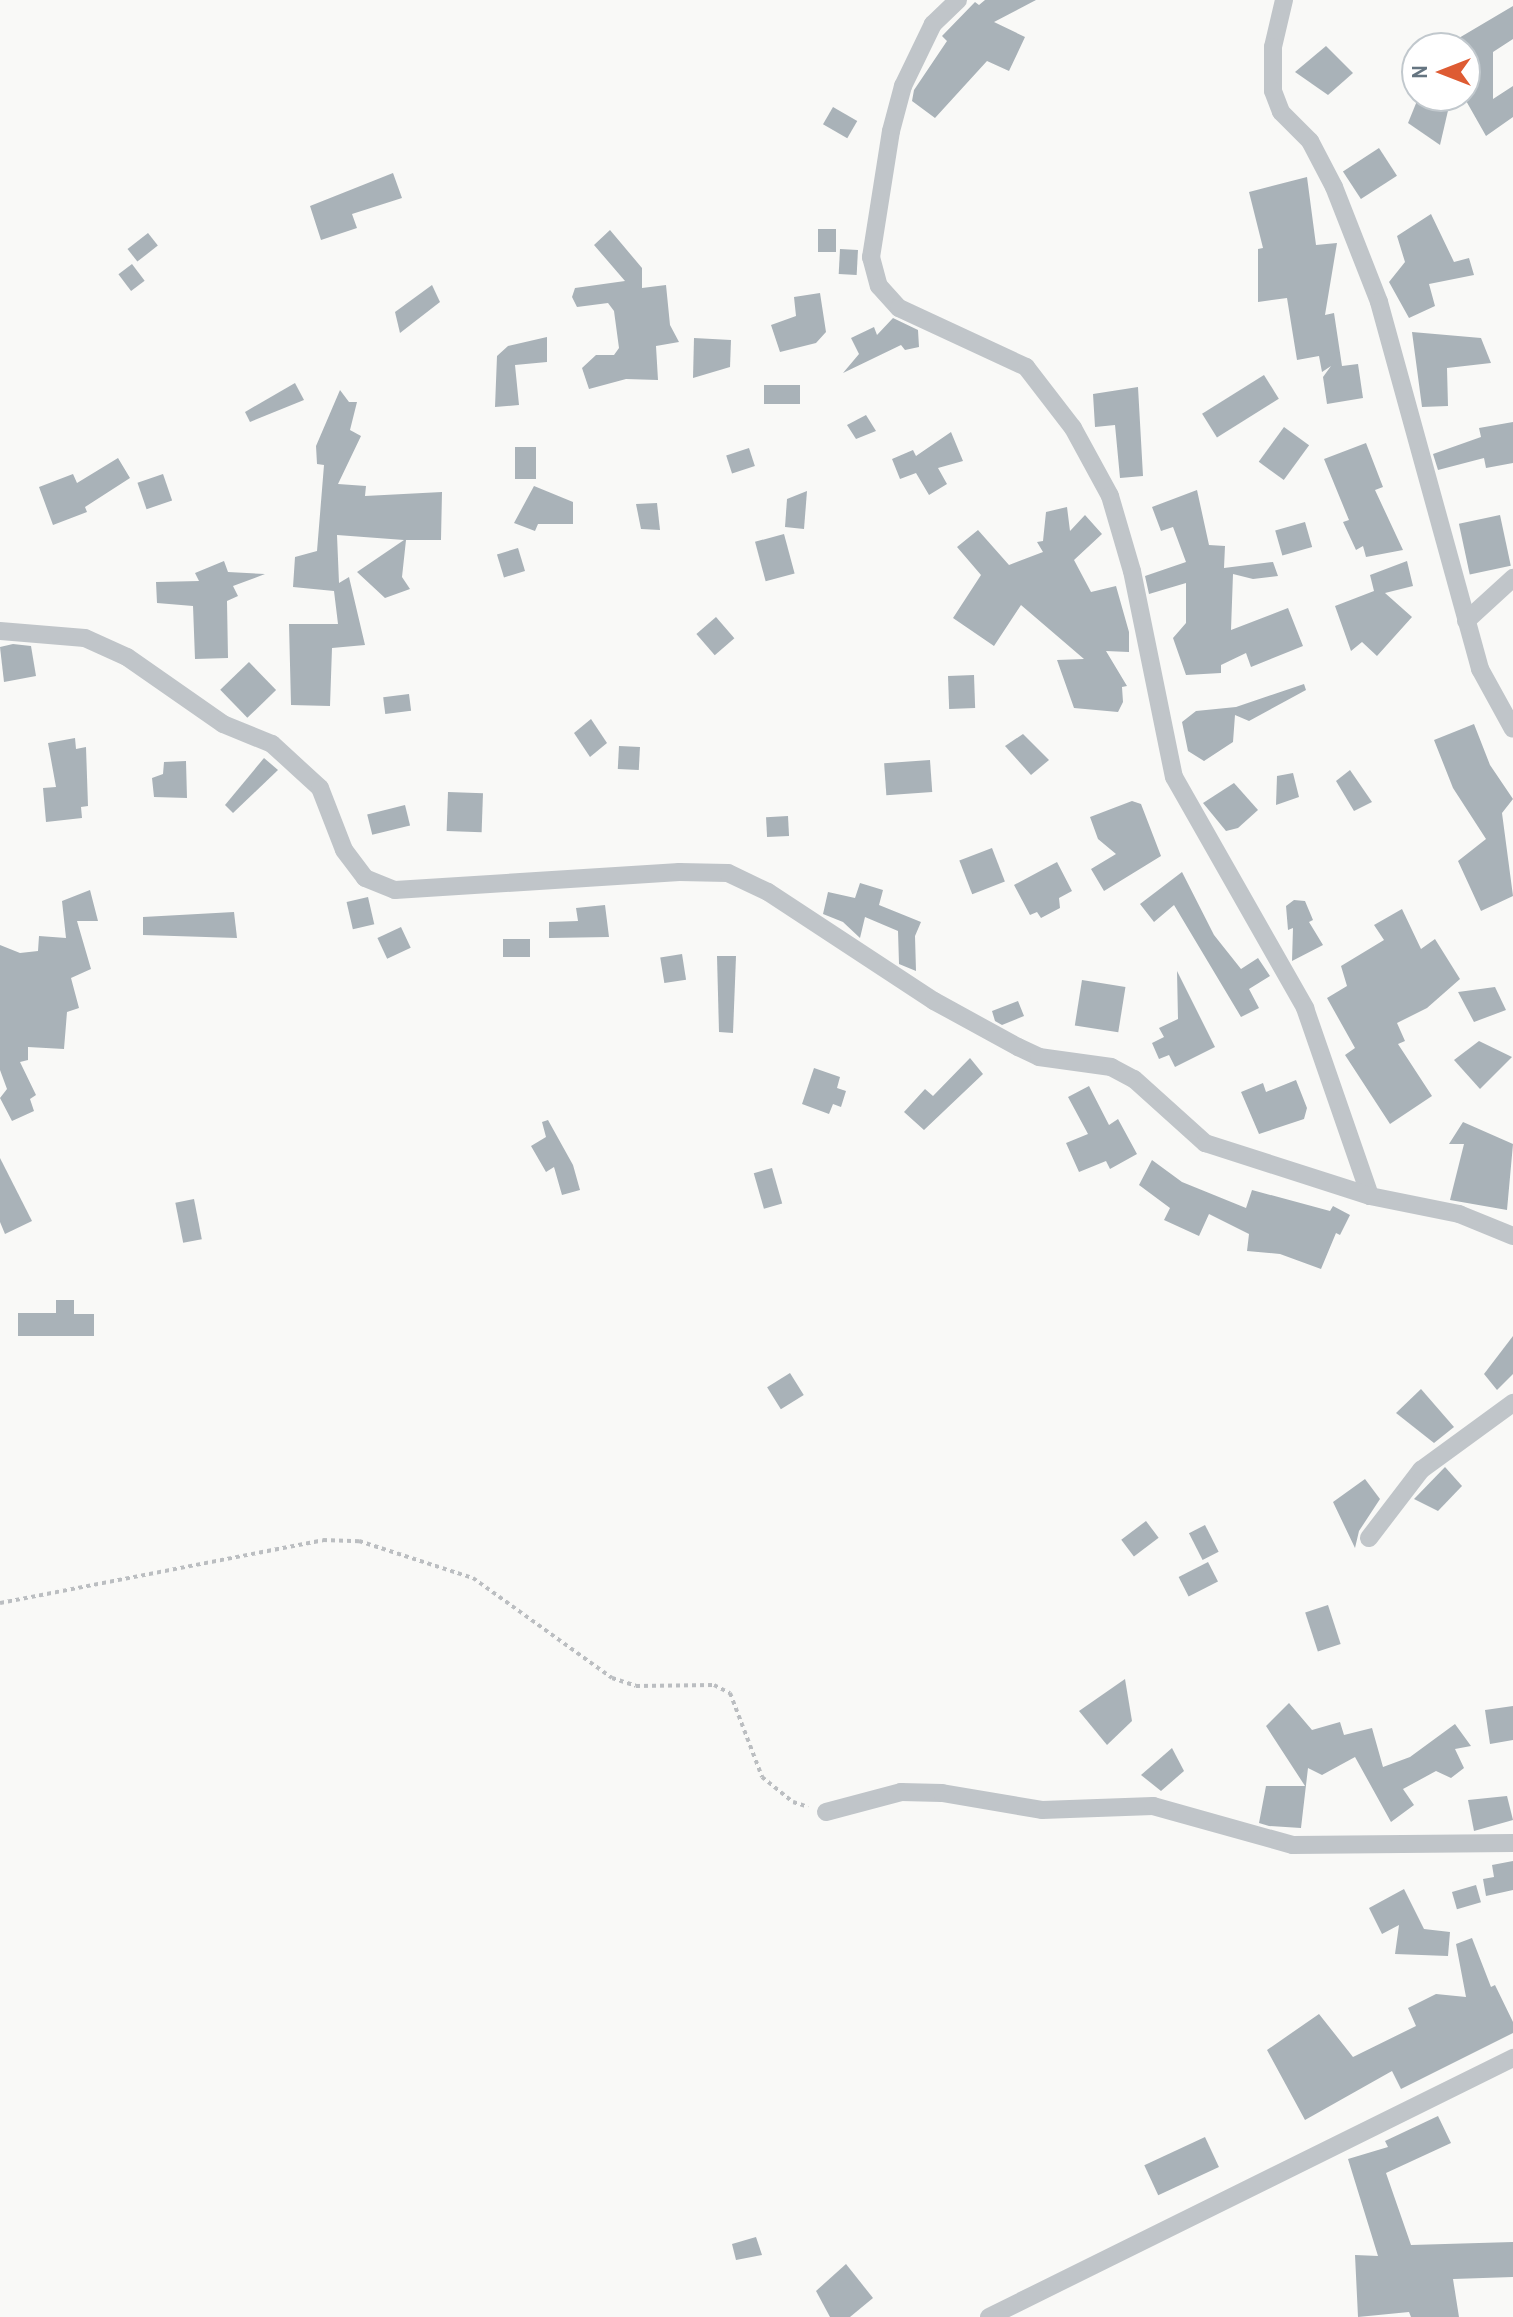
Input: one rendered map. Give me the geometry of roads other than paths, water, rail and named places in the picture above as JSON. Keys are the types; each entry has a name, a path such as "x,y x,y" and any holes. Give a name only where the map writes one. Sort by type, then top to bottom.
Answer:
{"street":[{"path":"958,0 933,24 895,116 871,257 879,286 899,308 1026,367 1073,428 1103,483 1132,571 1174,777 1305,1008 1370,1196"},
{"path":"1284,0 1273,47 1273,91 1281,112 1310,141 1334,187 1379,302 1480,669 1513,729"},
{"path":"1466,621 1513,578"},
{"path":"0,631 85,638 127,657 223,724 272,744 320,788 344,850 365,878 395,890 679,872 728,873 768,892 934,1001 1018,1047 1039,1057 1111,1067 1134,1079 1205,1143 1370,1196 1459,1214 1513,1236"},
{"path":"1369,1538 1421,1470 1513,1403"},
{"path":"826,1812 901,1792 942,1793 1042,1810 1153,1806 1293,1845 1513,1843"},
{"path":"989,2317 1513,2058"}]}
